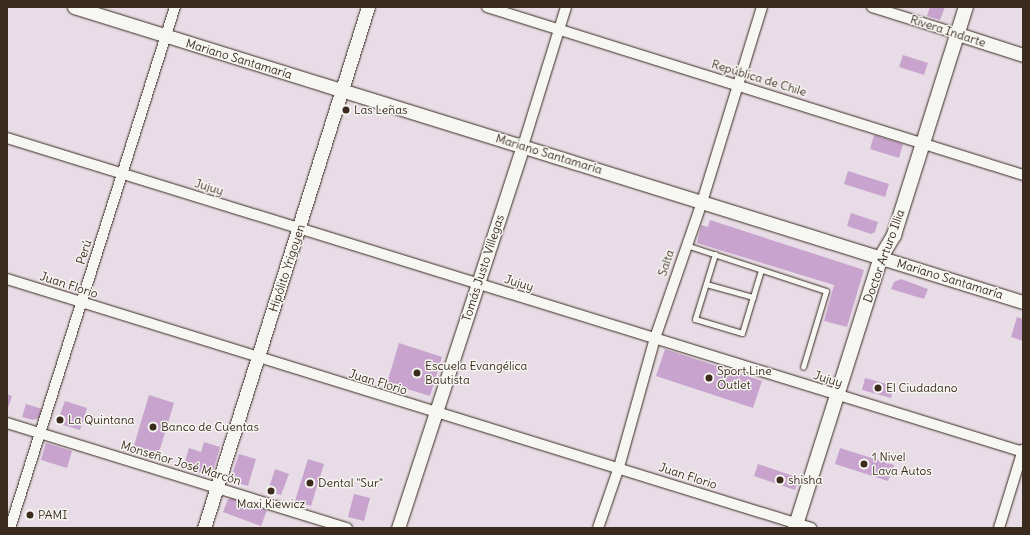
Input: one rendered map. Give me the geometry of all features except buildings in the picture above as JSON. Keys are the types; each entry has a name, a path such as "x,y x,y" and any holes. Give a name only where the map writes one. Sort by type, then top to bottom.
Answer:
{"main road":[{"name":"Doctor Arturo Illia","path":"795,526 881,257 894,235 922,141 966,7"}],"street":[{"name":"Mariano Santamaría","path":"74,7 1023,302"},
{"name":"Perú","path":"10,528 175,7"},
{"name":"Hipólito Yrigoyen","path":"204,528 300,228 368,7"},
{"name":"República de Chile","path":"487,7 922,141 1023,174"},
{"name":"Tomás Justo Villegas","path":"398,528 523,146 566,7"},
{"name":"Salta","path":"598,528 619,467 655,338 685,244 702,202 762,7"},
{"name":"Rivera Indarte","path":"872,7 1023,55"},
{"name":"Jujuy","path":"7,138 836,395 1023,451"},
{"name":"Juan Florio","path":"7,279 258,359 619,467 795,526 811,528"},
{"name":"Monseñor José Marcón","path":"7,423 347,528"},
{"path":"999,528 1023,451"}],"lane":[{"path":"685,244 826,291 804,367"},
{"path":"715,254 695,319 742,333 761,270"},
{"path":"706,284 753,297"}],"place":[{"name":"Las Leñas","path":"346,110"},
{"name":"Escuela Evangélica Bautista","path":"417,373"},
{"name":"Sport Line Outlet","path":"709,378"},
{"name":"El Ciudadano","path":"878,388"},
{"name":"La Quintana","path":"60,420"},
{"name":"Banco de Cuentas","path":"153,427"},
{"name":"1 Nivel Lava Autos","path":"864,464"},
{"name":"shisha","path":"780,480"},
{"name":"Dental \"Sur\"","path":"310,483"},
{"name":"Maxi Kiewicz","path":"271,491"},
{"name":"PAMI","path":"30,515"}]}
